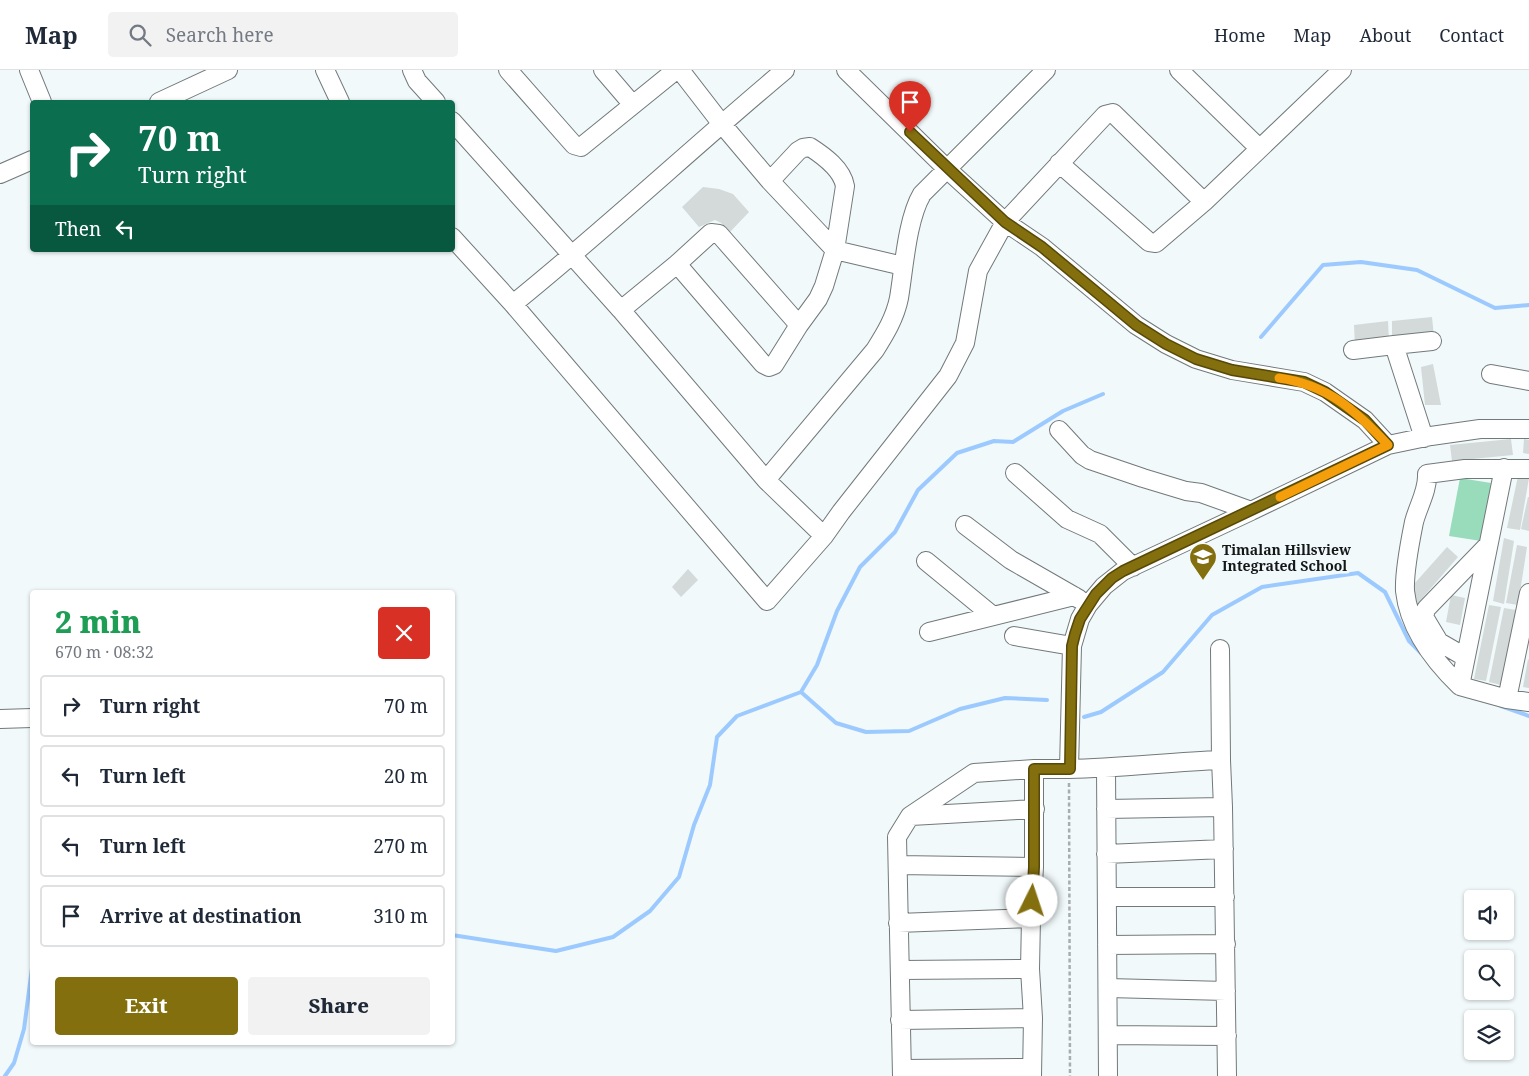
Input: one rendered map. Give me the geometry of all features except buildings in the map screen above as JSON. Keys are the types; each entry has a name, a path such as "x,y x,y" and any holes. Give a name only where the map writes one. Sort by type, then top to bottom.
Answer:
{"street":[{"path":"29,70 41,100"},
{"path":"163,100 228,70"},
{"path":"325,70 339,100"},
{"path":"412,70 417,81 434,100"},
{"path":"508,70 577,147 581,148 678,70 770,181 835,250 903,266"},
{"path":"603,70 633,105"},
{"path":"513,304 573,256 721,123 785,70"},
{"path":"846,70 948,170 1005,222 1042,247 1136,325 1166,344 1196,359 1232,370 1304,382 1318,388 1354,411 1388,445"},
{"path":"766,480 875,350 889,328 898,300 903,266 917,203 922,194 1046,70"},
{"path":"1179,70 1259,148"},
{"path":"1059,163 1152,244 1156,243 1204,202 1342,70"},
{"path":"455,240 513,304 767,601 824,536 948,376 965,343 978,271 1005,222 1105,115 1113,113 1204,202"},
{"path":"455,124 622,310 766,480 824,536"},
{"path":"678,264 762,364 774,365 799,324 818,299 824,286 835,250 845,186 844,178 840,172 810,147 798,151 770,181"},
{"path":"0,174 30,161"},
{"path":"622,310 678,264 711,233 720,234 799,324"},
{"path":"1352,350 1432,341"},
{"path":"1394,345 1424,438"},
{"path":"1491,374 1529,381"},
{"path":"928,632 993,616 1081,601 1096,594 1112,578 1133,567 1388,445 1480,429 1529,429"},
{"path":"1059,430 1082,455 1090,460 1186,491 1201,493 1251,511"},
{"path":"1460,686 1504,468"},
{"path":"1529,470 1504,468 1465,469 1427,474 1426,489 1416,513 1412,532 1405,591 1410,612 1421,638 1435,659 1460,686 1507,699 1529,702"},
{"path":"1015,472 1067,519 1100,534 1133,567"},
{"path":"964,525 1011,560 1081,601"},
{"path":"1465,657 1439,642 1424,617 1424,612 1488,544"},
{"path":"926,560 993,616"},
{"path":"1507,699 1529,593"},
{"path":"1070,769 1072,646 1080,619 1081,601"},
{"path":"1014,636 1072,646"},
{"path":"1220,649 1227,1076"},
{"path":"0,719 30,718"},
{"path":"1034,769 1034,867 1030,969 1033,1018 1032,1072 902,1073 897,837 910,816 974,773 1034,769 1106,768 1166,762 1221,760"},
{"path":"1106,768 1108,1076"},
{"path":"1106,810 1223,807"},
{"path":"910,816 1035,810"},
{"path":"1106,854 1224,849"},
{"path":"898,865 1034,867"},
{"path":"1107,897 1225,897"},
{"path":"898,923 1031,918"},
{"path":"1107,945 1226,944"},
{"path":"901,970 1030,969"},
{"path":"1108,988 1226,991"},
{"path":"900,1020 1033,1018"},
{"path":"1108,1035 1227,1036"}],"path":[{"path":"1070,769 1070,1076"}],"green space":[{"path":"1460,478 1491,483 1481,541 1449,536"}],"waterway":[{"path":"1261,337 1323,265 1361,262 1417,270 1495,308 1529,305"},
{"path":"455,935 556,951 613,937 650,911 679,877 694,825 710,785 717,737 737,716 801,692 817,665 837,611 860,567 895,532 918,490 957,453 994,441 1013,442 1063,411 1103,394"},
{"path":"1084,717 1101,712 1163,672 1212,615 1262,587 1358,573 1385,592 1409,641 1421,653"},
{"path":"801,692 836,723 866,732 909,731 960,709 1005,698 1047,700"},
{"path":"1501,706 1529,716"},
{"path":"5,1076 14,1063 24,1029 30,983"}],"slow traffic":[{"path":"1279,378 1304,382 1325,392 1365,420 1388,445 1280,497"}],"place":[{"name":"Timalan Hillsview Integrated School","path":"1203,581"}],"route":[{"path":"910,132 1005,222 1042,247 1136,325 1166,344 1196,359 1232,370 1304,382 1325,392 1365,420 1388,445 1123,571 1112,578 1096,594 1080,619 1072,646 1070,769 1034,769 1035,810 1032,901"}]}
